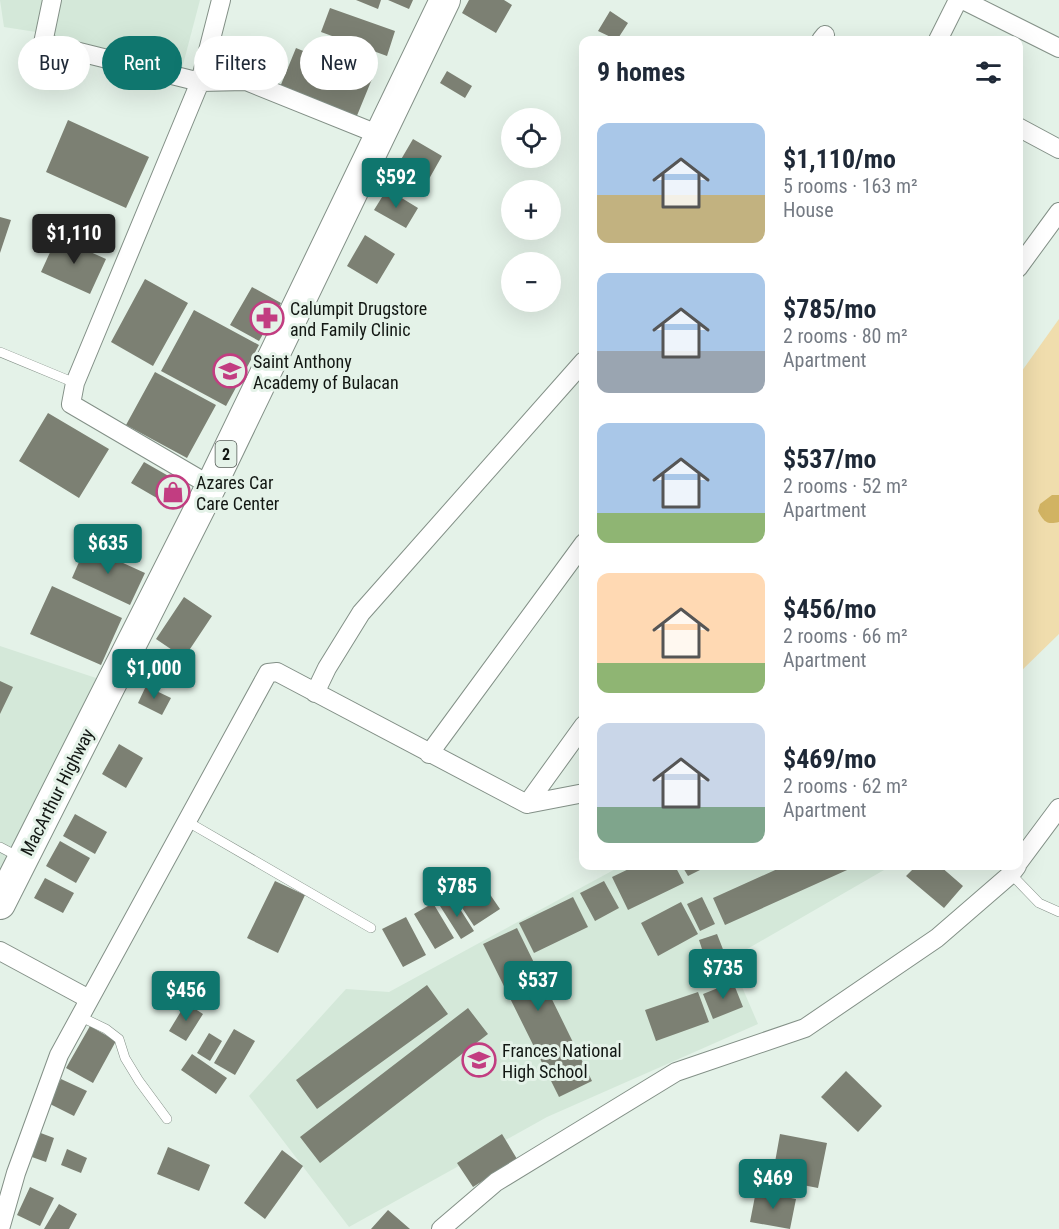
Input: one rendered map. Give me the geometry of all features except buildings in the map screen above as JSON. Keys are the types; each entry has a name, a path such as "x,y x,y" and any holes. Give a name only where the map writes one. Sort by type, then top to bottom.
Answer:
{"highway":[{"name":"MacArthur Highway","path":"0,904 11,853 211,486 445,0"}],"street":[{"path":"52,0 43,44 194,81"},
{"path":"212,36 221,0"},
{"path":"941,36 958,0"},
{"path":"963,0 1059,48"},
{"path":"197,90 75,383 72,404 211,486"},
{"path":"268,90 380,135"},
{"path":"1023,130 1059,148"},
{"path":"1023,261 1059,212"},
{"path":"315,693 361,613 579,367"},
{"path":"429,754 579,550"},
{"path":"0,1229 16,1173 59,1054 268,673 277,672 527,804 579,794"},
{"path":"527,804 579,732"},
{"path":"1023,857 1059,808"},
{"path":"441,1229 496,1182 676,1071 805,1028 937,938 1013,870"},
{"path":"0,951 88,999"}],"lane":[{"path":"0,352 75,383"},
{"path":"188,822 371,927"},
{"path":"1016,870 1039,903 1059,912"},
{"path":"79,1016 106,1029 118,1039 125,1058 139,1081 167,1119"}],"shaded area":[{"path":"0,0 43,0 36,32 4,27"},
{"path":"57,0 200,0 182,68 182,36 102,36 102,55 90,51 90,36 49,36"},
{"path":"1059,319 1059,634 1023,669 1023,369"},
{"path":"1052,495 1059,495 1059,522 1049,523 1038,511 1040,504"},
{"path":"0,646 99,679 0,876"},
{"name":"Frances National High School","path":"614,870 884,870 730,959 758,1024 547,1117 349,1227 249,1096 346,989 389,992"}],"place":[{"name":"Calumpit Drugstore and Family Clinic","path":"267,318"},
{"name":"Saint Anthony Academy of Bulacan","path":"230,371"},
{"name":"Azares Car Care Center","path":"173,492"},
{"name":"Frances National High School","path":"479,1060"}]}
